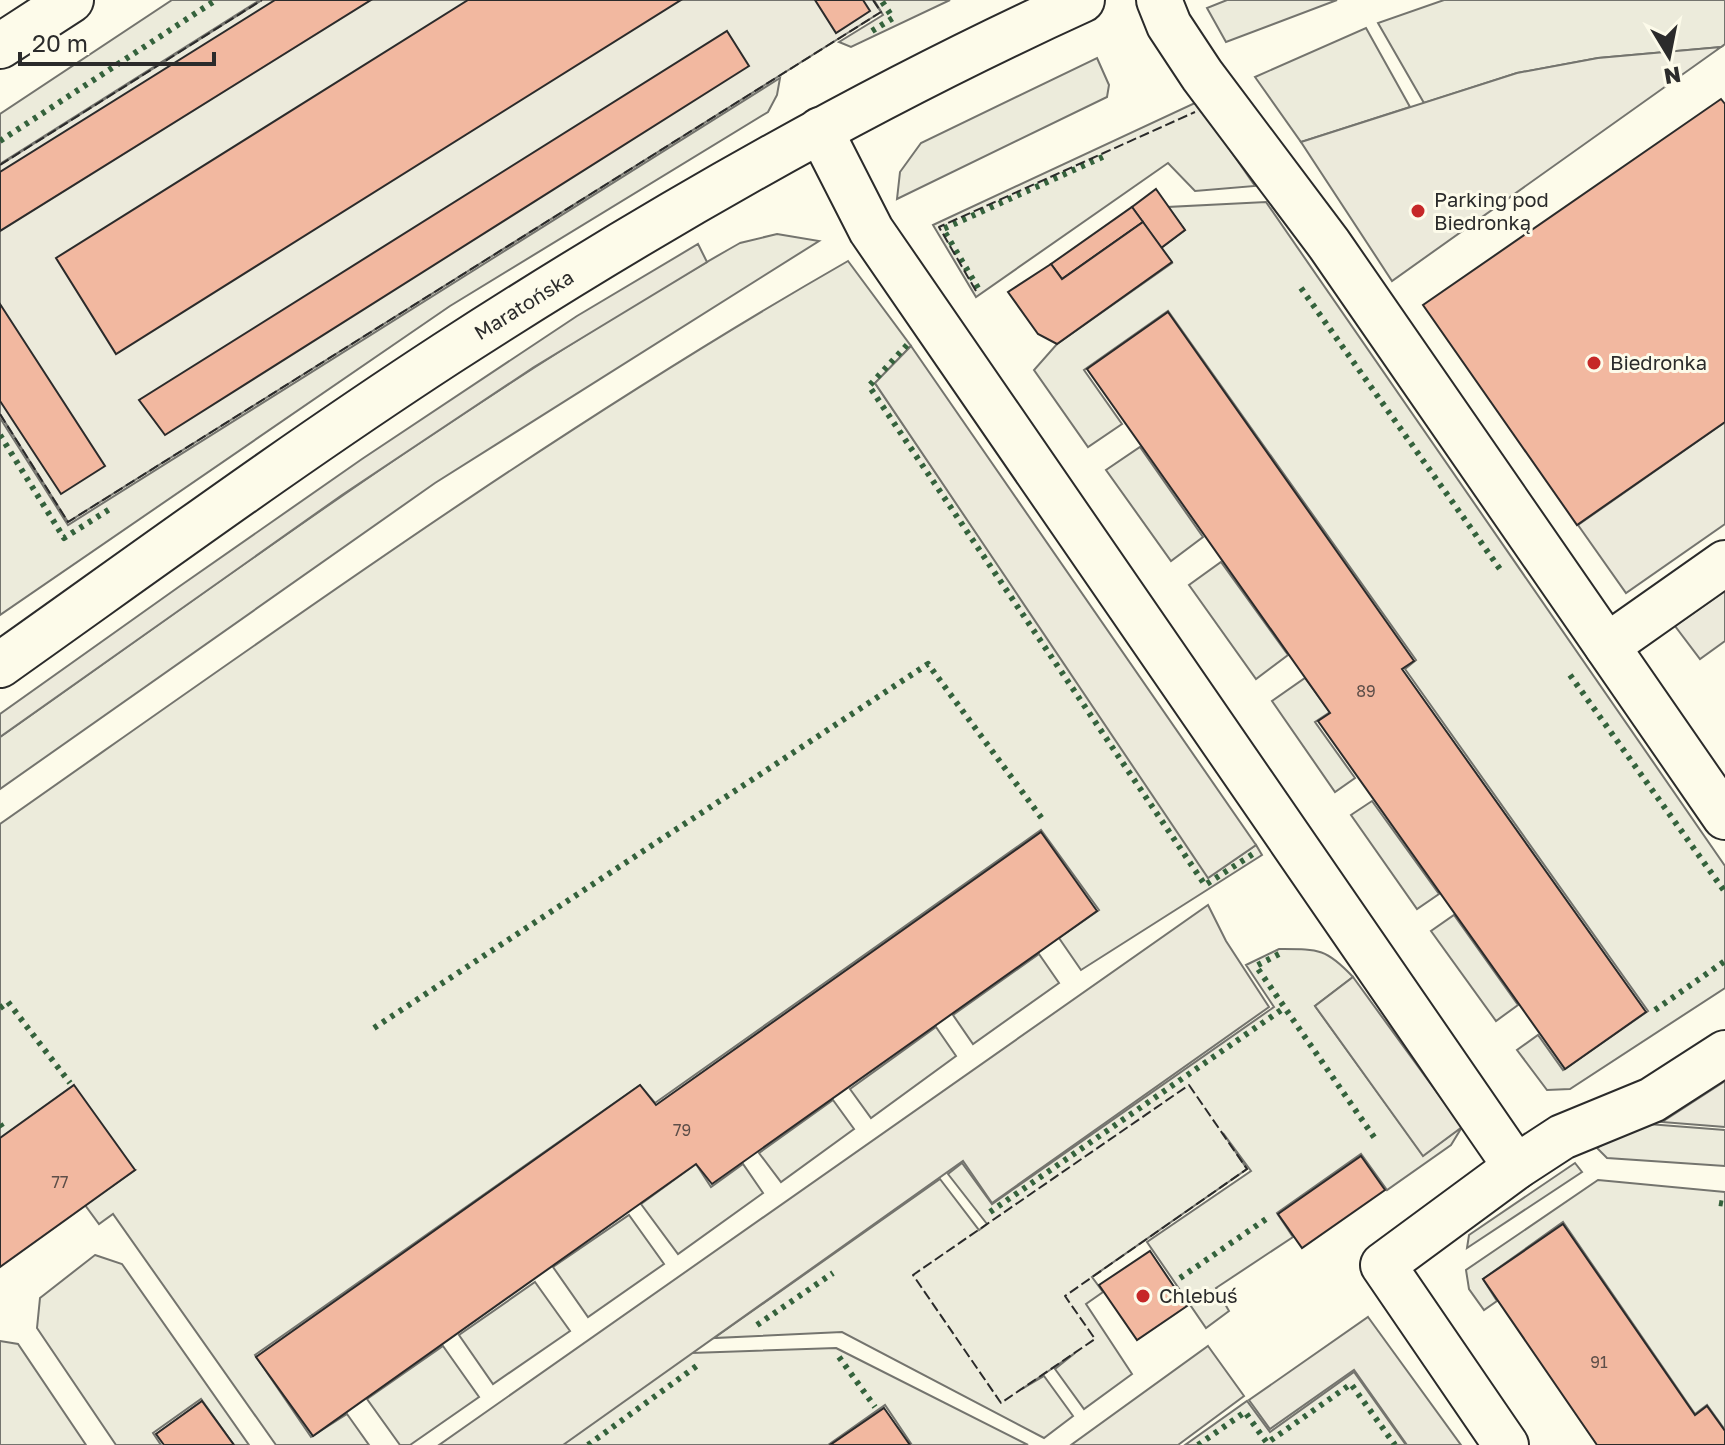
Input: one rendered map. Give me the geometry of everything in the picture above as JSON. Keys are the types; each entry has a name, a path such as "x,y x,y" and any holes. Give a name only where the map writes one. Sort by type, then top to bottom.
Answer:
{"street":[{"path":"0,46 71,0"},
{"name":"Maratońska","path":"0,665 306,449 444,356 694,201 820,130 993,41 1082,0"},
{"path":"1159,0 1169,25 1202,75 1329,244 1725,817"},
{"path":"820,130 871,230 1516,1167"},
{"path":"1607,646 1725,563"},
{"path":"1506,1445 1383,1265 1562,1137 1652,1100 1725,1053"}],"shaded area":[{"path":"172,0 260,0 0,164 0,114"},
{"path":"262,0 873,0 881,12 68,522 0,414 0,165"},
{"path":"874,0 950,0 851,47 839,42 883,15"},
{"path":"1227,0 1337,0 1226,42 1207,8"},
{"path":"1444,0 1725,0 1725,44 1721,47 1598,58 1517,73 1424,103 1378,23"},
{"path":"1366,28 1410,107 1301,142 1255,77"},
{"name":"Parking pod Biedronką","path":"1721,47 1392,281 1301,142 1517,73 1598,58"},
{"path":"1097,58 1109,85 1107,97 897,199 900,172 921,143"},
{"path":"780,78 777,95 768,112 450,306 0,615 0,418 68,525"},
{"path":"1197,102 1255,186 1195,191 1168,163 976,297 933,225"},
{"path":"1266,202 1725,866 1725,988 1570,1089 1547,1090 1517,1050 1538,1035 1563,1070 1648,1011 1405,669 1416,660 1168,311 1084,370 1122,424 1088,447 1034,370 1057,344 1172,263 1161,248 1185,230 1168,207"},
{"path":"777,234 819,241 435,483 0,789 0,737 456,418 644,299 740,243"},
{"path":"698,244 707,262 534,367 342,495 0,737 0,714 180,586 362,459 577,316"},
{"path":"848,261 911,346 875,383 1209,877 1256,845 1262,855 1081,970 1059,938 1099,910 1041,830 655,1103 640,1085 255,1355 311,1437 347,1414 369,1445 276,1445 113,1214 99,1224 85,1205 135,1170 0,1138 0,824 523,462 738,326"},
{"path":"911,346 1256,845 1208,878 875,383"},
{"path":"1725,422 1725,524 1626,593 1578,525"},
{"path":"1140,447 1203,537 1171,561 1106,470"},
{"path":"1221,562 1288,655 1256,679 1189,585"},
{"path":"1725,591 1725,641 1700,659 1675,626"},
{"path":"1305,678 1330,712 1315,722 1355,778 1335,792 1272,701"},
{"path":"1372,801 1439,894 1417,909 1351,815"},
{"path":"1208,905 1226,941 1269,1007 992,1203 963,1161 563,1445 439,1445"},
{"path":"1454,915 1518,1005 1496,1021 1431,931"},
{"path":"1279,949 1303,949 1328,955 1353,977 1315,1006 1423,1155 1462,1127 1451,1145 1387,1190 1361,1154 1277,1213 1293,1237 1216,1288 1229,1311 1206,1328 1147,1242 1251,1171 1223,1133 1247,1169 1092,1277 1103,1292 1086,1304 1132,1374 1084,1409 1055,1369 1075,1353 1022,1389 1044,1376 1073,1416 1044,1438 842,1332 714,1338 940,1179 979,1230 987,1224 948,1174 962,1163 992,1204 1274,1007 1246,965"},
{"path":"1039,954 1059,983 973,1044 953,1015"},
{"path":"1353,977 1462,1127 1423,1156 1315,1006"},
{"path":"936,1027 956,1056 871,1118 850,1089"},
{"path":"1725,1081 1725,1127 1662,1122"},
{"path":"833,1100 854,1129 781,1182 759,1153"},
{"path":"1648,1124 1725,1130 1725,1166 1607,1158 1597,1148 1632,1127"},
{"path":"1575,1163 1582,1172 1467,1248 1469,1235"},
{"path":"696,1164 711,1187 743,1164 763,1193 678,1254 641,1204"},
{"path":"1598,1180 1725,1192 1725,1430 1707,1405 1695,1414 1563,1222 1483,1279 1497,1301 1484,1310 1469,1289 1466,1270"},
{"path":"629,1215 664,1264 588,1317 553,1267"},
{"path":"95,1255 122,1264 249,1445 234,1445 201,1399 153,1433 161,1445 116,1445 37,1328 40,1298"},
{"path":"535,1282 570,1331 493,1384 459,1335"},
{"path":"1368,1317 1461,1445 1407,1445 1354,1370 1270,1429 1249,1400"},
{"path":"0,1341 18,1344 86,1445 0,1445"},
{"path":"443,1346 479,1397 410,1445 400,1445 367,1399"},
{"path":"1208,1346 1244,1396 1178,1445 1071,1445"},
{"path":"836,1348 1028,1445 912,1445 885,1405 828,1445 562,1445 691,1353"},
{"path":"1354,1372 1406,1445 1185,1445 1247,1401 1270,1432"}],"building":[{"path":"275,0 371,0 0,231 0,172"},
{"path":"468,0 681,0 116,354 56,258"},
{"path":"815,0 863,0 870,11 836,33"},
{"path":"727,31 749,66 165,435 139,400"},
{"name":"Biedronka","path":"1721,99 1725,104 1725,422 1577,525 1423,305"},
{"path":"1156,189 1185,230 1161,248 1132,207"},
{"path":"1132,207 1143,222 1062,279 1051,264"},
{"path":"1143,222 1172,262 1057,344 1038,334 1008,292 1051,264 1062,279"},
{"path":"0,304 105,466 61,494 0,401"},
{"path":"1168,312 1414,661 1402,669 1646,1012 1565,1069 1318,721 1330,713 1087,369"},
{"path":"1041,832 1097,911 712,1184 696,1164 313,1436 256,1357 640,1085 656,1105"},
{"path":"74,1085 135,1170 0,1267 0,1138"},
{"path":"1361,1156 1385,1190 1302,1248 1278,1214"},
{"path":"1563,1224 1695,1415 1707,1406 1725,1431 1725,1445 1597,1445 1483,1279"},
{"name":"Chlebuś","path":"1150,1251 1187,1306 1137,1340 1099,1285"},
{"path":"202,1401 234,1445 164,1445 156,1434"},
{"path":"884,1408 910,1445 830,1445"}],"hedge":[{"path":"0,141 216,0"},
{"path":"872,31 893,18 881,0"},
{"path":"978,288 943,229 1107,155"},
{"path":"1301,288 1502,572"},
{"path":"907,345 869,386 1205,885 1256,852"},
{"path":"0,435 64,538 113,507"},
{"path":"374,1028 928,664 1043,820"},
{"path":"1570,675 1725,892"},
{"path":"1279,954 1256,966 1376,1140"},
{"path":"1655,1010 1725,961"},
{"path":"0,1008 8,1002 70,1083"},
{"path":"990,1212 1284,1008"},
{"path":"0,1124 4,1130"},
{"path":"1719,1203 1725,1204"},
{"path":"1180,1278 1269,1217"},
{"path":"757,1325 833,1273"},
{"path":"839,1357 875,1407"},
{"path":"588,1445 698,1365"},
{"path":"1198,1445 1245,1412 1267,1443 1351,1384 1395,1445"}],"fence":[{"path":"0,165 262,0"},
{"path":"0,414 68,522 881,12 873,0"},
{"path":"976,291 939,227 1195,112"},
{"path":"1189,1085 1247,1169 1065,1296 1095,1339 1001,1403 913,1275 1189,1085"}],"place":[{"name":"Parking pod Biedronką","path":"1418,211"},
{"name":"Biedronka","path":"1594,363"},
{"name":"Chlebuś","path":"1143,1296"}]}
